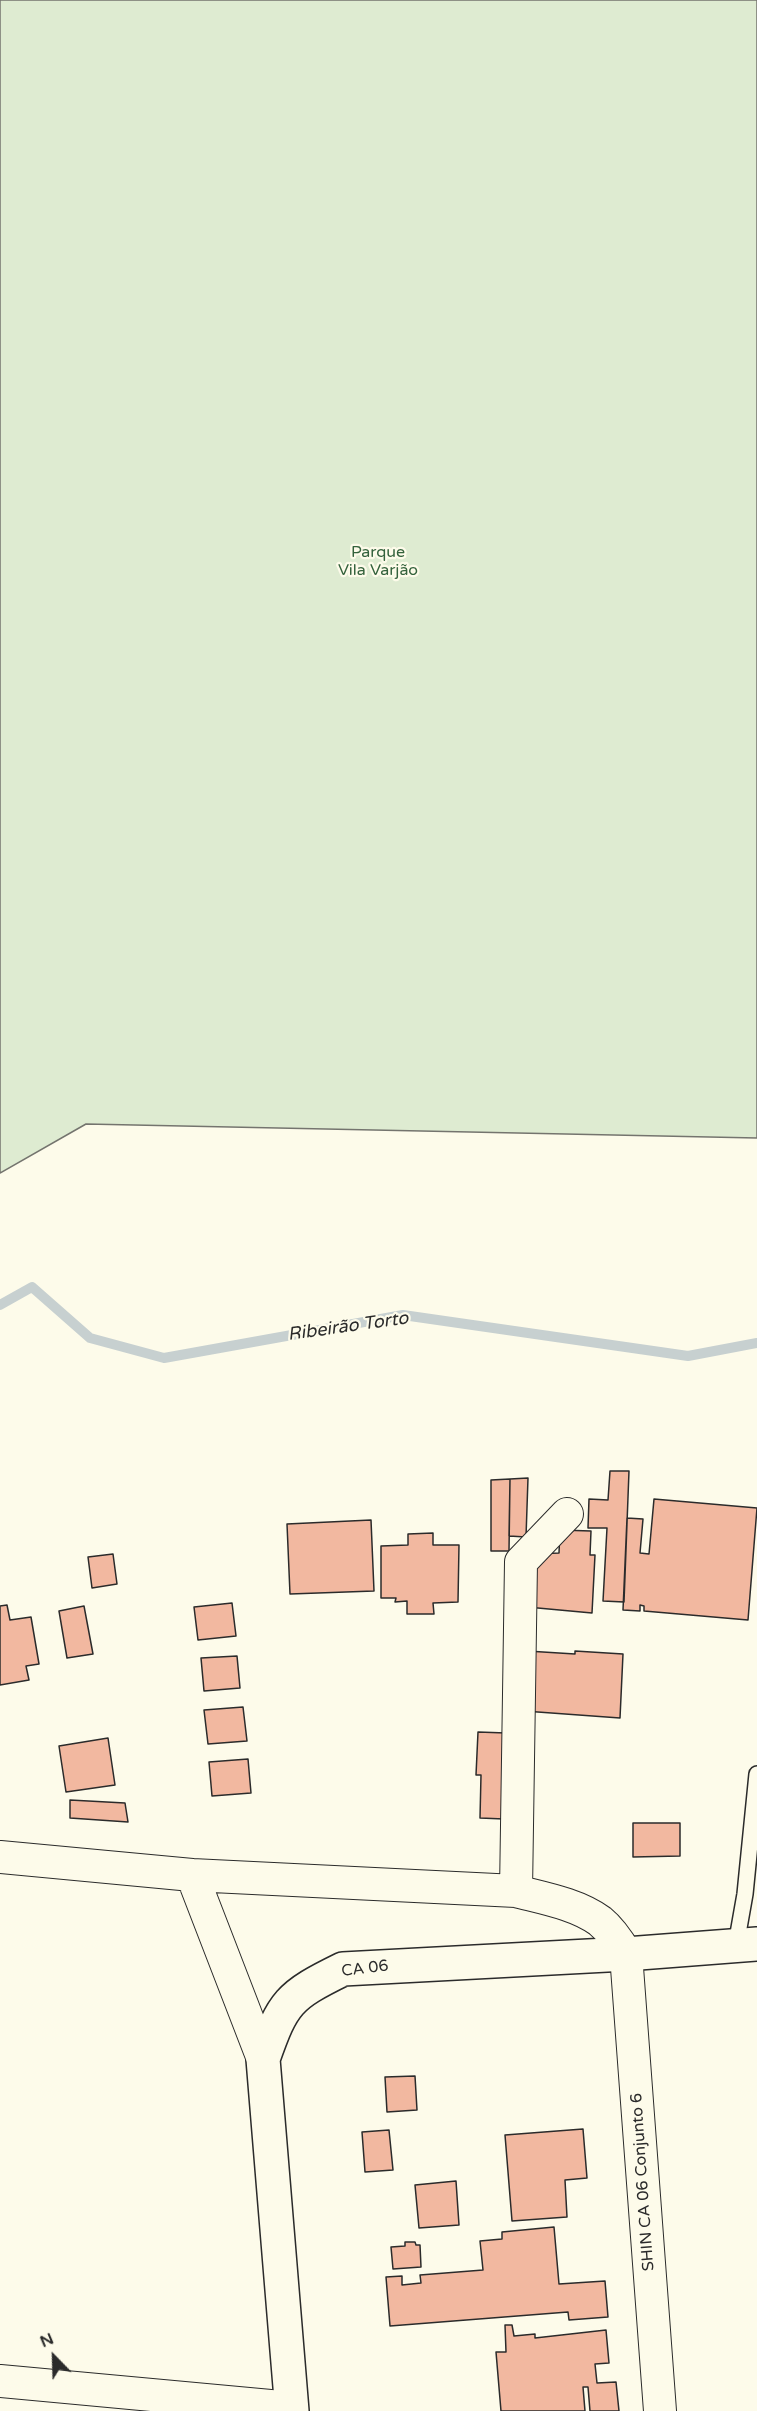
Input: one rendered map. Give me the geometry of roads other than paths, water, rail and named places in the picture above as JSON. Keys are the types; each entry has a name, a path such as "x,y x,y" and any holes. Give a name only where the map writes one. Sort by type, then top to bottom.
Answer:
{"street":[{"path":"516,1891 521,1562 567,1514"},
{"path":"0,1857 192,1875 516,1891 551,1900 599,1921 615,1936 626,1954"},
{"path":"192,1875 263,2059"},
{"name":"CA 06","path":"292,2409 263,2059 275,2025 288,2002 306,1986 343,1969 626,1954 747,1945"},
{"name":"SHIN CA 06 Conjunto 6","path":"626,1954 660,2411"},
{"path":"0,2381 292,2409"}],"lane":[{"path":"747,1945 745,1894 757,1774"}],"waterway":[{"name":"Ribeirão Torto","path":"0,1305 32,1287 90,1338 164,1358 403,1315 688,1356 757,1343"}],"park label":[{"name":"Parque Vila Varjão","path":"378,562"}]}
